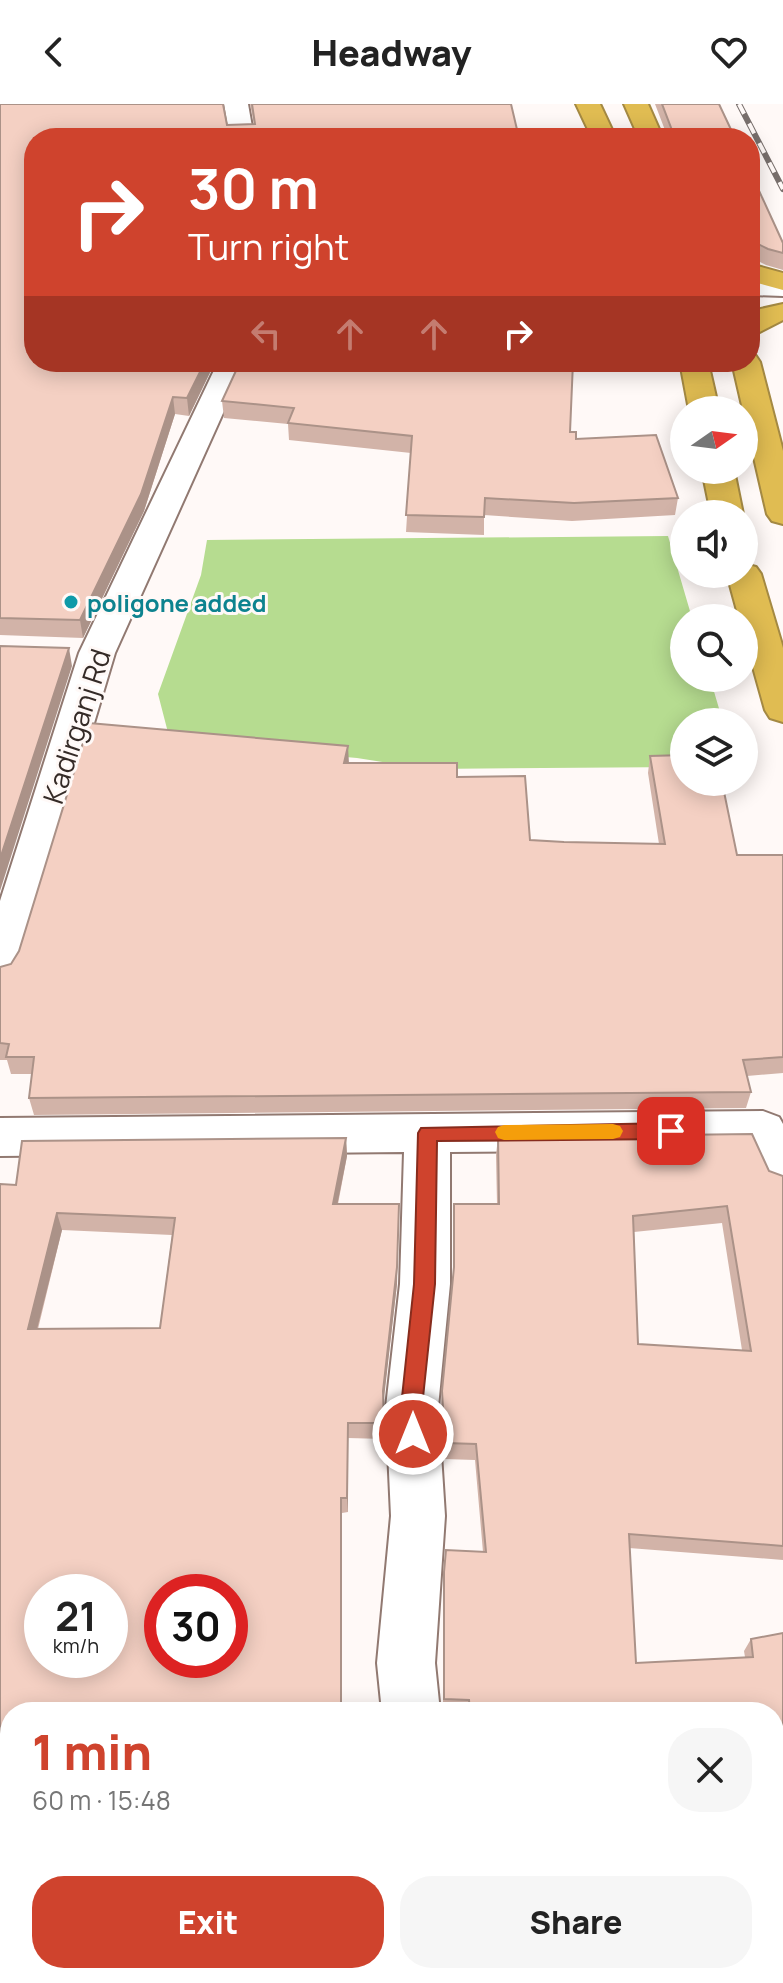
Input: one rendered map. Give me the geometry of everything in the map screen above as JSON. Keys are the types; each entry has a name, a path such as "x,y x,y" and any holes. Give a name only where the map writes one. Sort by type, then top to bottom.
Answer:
{"highway":[{"path":"588,104 599,128"},
{"path":"636,104 647,128"},
{"path":"760,276 783,285"},
{"path":"760,321 783,309"},
{"path":"696,372 701,396"},
{"path":"748,372 783,514"},
{"path":"748,588 783,710"}],"street":[{"path":"236,104 240,128"},
{"path":"760,286 783,285"},
{"path":"760,308 783,309"},
{"name":"Kadirganj Rd","path":"0,967 84,652 227,372"},
{"path":"0,1137 763,1130 783,1173"},
{"path":"410,1702 406,1663 418,1516 412,1407 425,1284 427,1133"}],"green space":[{"path":"668,536 670,588 683,588 688,604 670,604 670,692 714,692 719,708 670,708 670,767 427,769 357,758 253,749 172,748 158,694 201,575 207,540"}],"building":[{"path":"0,104 223,104 227,125 255,124 252,104 511,104 517,128 24,128 24,372 200,372 187,398 173,397 141,494 80,620 0,618"},
{"path":"662,104 719,104 730,128 671,128"},
{"path":"760,193 783,243 783,253 760,245"},
{"path":"235,372 573,372 570,432 576,432 576,439 656,435 670,475 670,484 673,484 678,498 574,503 485,498 484,517 406,515 412,436 288,423 294,408 222,401"},
{"path":"0,646 69,648 0,859"},
{"path":"89,723 348,746 344,763 457,763 457,777 525,776 530,840 564,842 665,844 650,756 670,755 670,796 725,796 737,855 783,855 783,1057 743,1060 751,1092 29,1098 34,1057 6,1057 9,1044 0,1043 0,967 11,964 19,951"},
{"path":"752,1134 769,1171 783,1176 783,1546 629,1534 636,1663 753,1657 751,1639 783,1633 783,1702 469,1702 444,1699 446,1550 486,1552 476,1444 445,1443 442,1391 454,1267 454,1204 499,1204 498,1137","holes":["727,1206 751,1351 638,1344 633,1216"]},
{"path":"346,1138 333,1204 399,1204 397,1267 383,1391 384,1423 348,1423 347,1498 341,1498 341,1702 0,1702 0,1184 16,1185 22,1141","holes":["57,1213 175,1218 160,1328 28,1329"]}],"railway":[{"path":"739,104 751,128"},
{"path":"760,145 783,189"}],"slow traffic":[{"path":"504,1132 613,1131"}],"place":[{"name":"poligone added","path":"71,602"}],"route":[{"path":"413,1434 412,1407 425,1284 427,1133 671,1131"}]}
